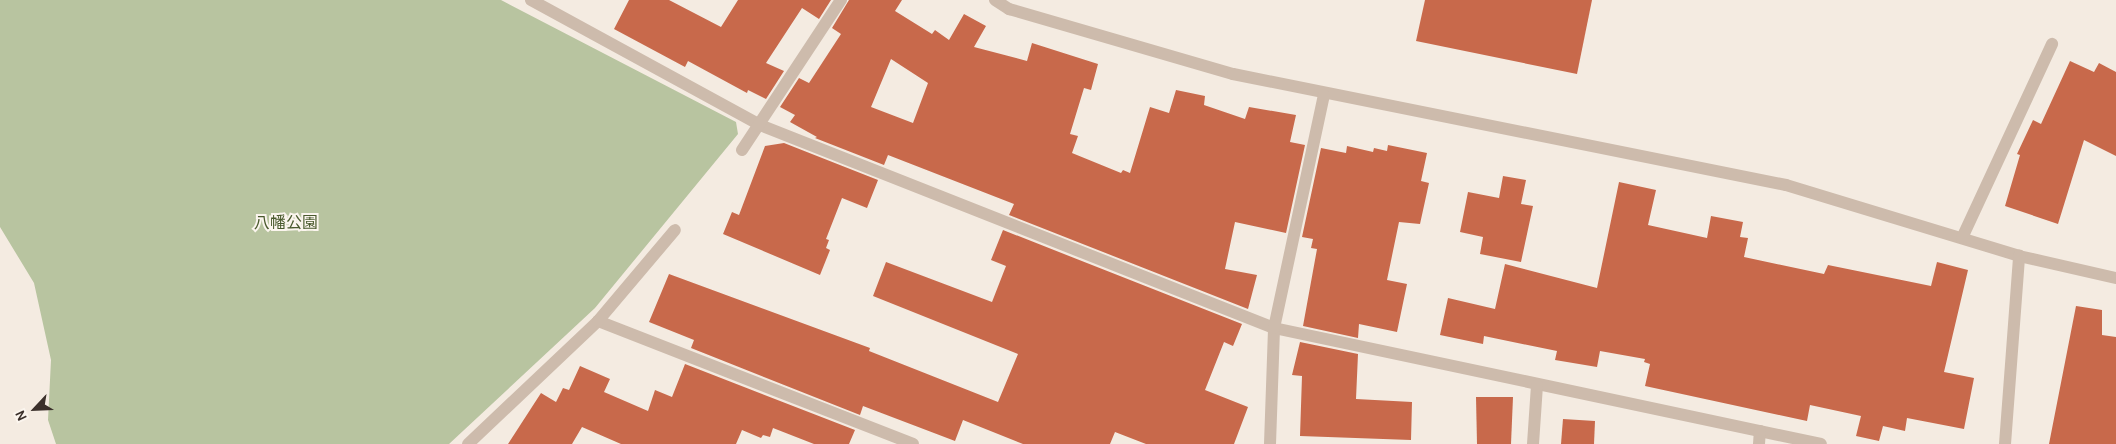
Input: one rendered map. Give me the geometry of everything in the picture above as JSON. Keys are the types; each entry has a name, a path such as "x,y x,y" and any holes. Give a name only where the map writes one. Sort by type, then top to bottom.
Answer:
{"street":[{"path":"531,0 760,125 1274,328 1537,385 1760,438 1821,444"},
{"path":"742,150 841,0"},
{"path":"995,0 1009,9 1224,72 1324,95 1786,185 2020,256 2116,278"},
{"path":"1962,238 2052,44"},
{"path":"1270,444 1274,328 1324,95"},
{"path":"468,444 598,321 675,230"},
{"path":"2005,444 2020,256"},
{"path":"598,321 913,444"},
{"path":"1534,444 1537,385"}],"green space":[{"name":"八幡公園","path":"0,0 501,0 736,122 738,134 595,308 449,444 56,444 48,420 51,360 34,283 0,227"}],"building":[{"path":"629,0 669,0 721,27 738,0 831,0 819,19 802,8 766,63 784,71 766,99 748,90 747,93 688,61 685,67 614,29"},
{"path":"849,0 902,0 895,11 932,34 935,30 949,40 964,14 986,26 974,47 1027,61 1032,43 1098,64 1091,90 1084,88 1070,134 1078,136 1072,153 1121,173 1123,170 1130,173 1150,107 1169,113 1176,90 1205,96 1204,105 1245,119 1249,107 1296,115 1290,142 1305,145 1286,233 1235,222 1225,269 1257,275 1248,309 1009,215 1014,204 888,155 884,165 815,138 817,137 790,122 795,115 780,107 799,78 809,83 841,34 832,28","holes":["891,59 928,83 913,123 871,107"]},
{"path":"1425,0 1592,0 1577,74 1416,41"},
{"path":"2070,61 2094,72 2099,63 2116,72 2116,156 2084,140 2058,224 2005,206 2020,155 2017,154 2033,120 2041,124"},
{"path":"784,143 878,180 867,208 842,198 826,239 829,240 826,248 830,250 820,275 723,234 732,212 739,215 765,146"},
{"path":"1388,145 1427,153 1421,181 1429,183 1420,224 1399,222 1387,280 1407,284 1397,332 1359,324 1358,338 1303,326 1317,249 1311,248 1313,239 1302,237 1321,148 1346,153 1347,146 1373,152 1374,148 1387,151"},
{"path":"1503,176 1526,180 1521,204 1533,206 1521,262 1480,254 1483,237 1460,232 1468,192 1499,198"},
{"path":"1619,182 1656,190 1648,225 1707,238 1711,216 1743,222 1740,237 1748,238 1744,257 1824,274 1828,265 1931,286 1937,262 1968,270 1944,372 1974,378 1964,429 1907,418 1905,431 1883,426 1879,441 1856,436 1861,416 1810,405 1807,421 1645,386 1650,364 1644,362 1645,359 1600,351 1597,367 1555,360 1557,351 1484,336 1483,344 1440,335 1448,298 1495,309 1505,264 1597,288"},
{"path":"1003,230 1242,324 1233,346 1224,342 1205,390 1248,407 1234,444 1146,444 1115,432 1110,444 1023,444 963,420 955,441 863,406 860,415 691,348 694,340 649,322 669,274 870,348 869,351 998,402 1018,354 873,296 886,262 992,302 1006,266 991,260"},
{"path":"2076,306 2102,310 2102,335 2116,337 2116,444 2049,444"},
{"path":"1300,342 1358,354 1356,399 1412,402 1411,440 1300,436 1302,376 1292,375"},
{"path":"685,364 855,430 849,444 814,444 773,428 770,437 763,435 761,438 742,430 736,444 621,444 582,427 572,444 508,444 541,393 556,402 563,388 569,390 580,366 610,379 604,392 648,411 655,390 672,397"},
{"path":"1476,397 1513,397 1511,444 1477,444"},
{"path":"1563,419 1595,421 1594,444 1561,444"}]}
